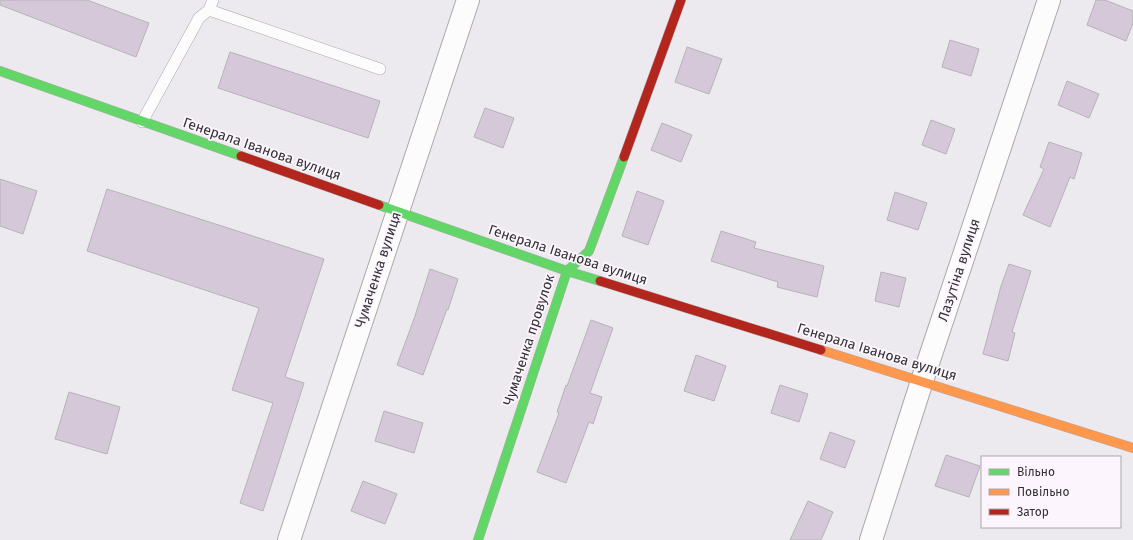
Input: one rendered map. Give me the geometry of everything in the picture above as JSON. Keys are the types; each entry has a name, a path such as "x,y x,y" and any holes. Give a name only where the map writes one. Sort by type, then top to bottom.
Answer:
{"street":[{"name":"Чумаченка вулиця","path":"289,540 468,0"},
{"name":"Чумаченка провулок","path":"478,540 567,271 589,251 681,0"},
{"name":"Лазутіна вулиця","path":"871,540 922,381 1049,0"},
{"name":"Генерала Іванова вулиця","path":"0,71 567,271 1133,448"}],"lane":[{"path":"142,122 199,18 210,3 380,69"}],"building":[{"path":"0,0 87,0 149,23 136,57 0,5"},
{"path":"1096,0 1105,0 1133,11 1133,23 1126,41 1087,25"},
{"path":"950,40 979,49 971,76 942,67"},
{"path":"687,47 722,59 709,94 675,82"},
{"path":"230,52 380,101 368,138 218,88"},
{"path":"1067,81 1099,94 1089,118 1058,105"},
{"path":"485,108 514,118 503,148 474,137"},
{"path":"931,120 955,129 946,154 922,145"},
{"path":"662,123 692,135 681,162 651,150"},
{"path":"1049,142 1082,153 1074,179 1070,177 1050,227 1023,215 1044,169 1040,167"},
{"path":"0,179 37,191 23,234 0,226"},
{"path":"107,189 324,259 285,377 304,383 263,511 240,503 273,403 232,390 259,308 87,251"},
{"path":"637,191 664,201 648,245 622,236"},
{"path":"895,192 927,203 918,230 887,220"},
{"path":"721,231 756,242 754,248 824,266 817,297 777,287 778,282 711,261"},
{"path":"1009,264 1031,271 1012,332 1015,333 1008,361 983,354 1001,286"},
{"path":"430,269 458,279 448,310 447,309 423,375 397,365"},
{"path":"881,272 906,278 899,307 875,301"},
{"path":"591,320 613,328 590,393 602,397 593,424 589,422 566,483 537,472 559,413 557,412 566,385 567,386"},
{"path":"696,355 726,366 714,401 684,391"},
{"path":"780,385 808,394 799,422 771,413"},
{"path":"69,392 120,407 107,454 55,439"},
{"path":"384,411 423,423 414,453 375,441"},
{"path":"830,432 855,441 845,468 820,459"},
{"path":"946,455 980,466 969,497 935,486"},
{"path":"363,481 397,494 385,524 351,511"},
{"path":"808,501 833,512 821,540 790,540"}],"traffic: fast":[{"path":"0,71 241,156"},
{"path":"478,540 567,271 589,251 624,157"},
{"path":"379,205 567,271 600,281"}],"traffic: slow":[{"path":"821,350 1133,448"}],"traffic: jam":[{"path":"624,157 681,0"},
{"path":"241,156 379,205"},
{"path":"600,281 821,350"}]}
